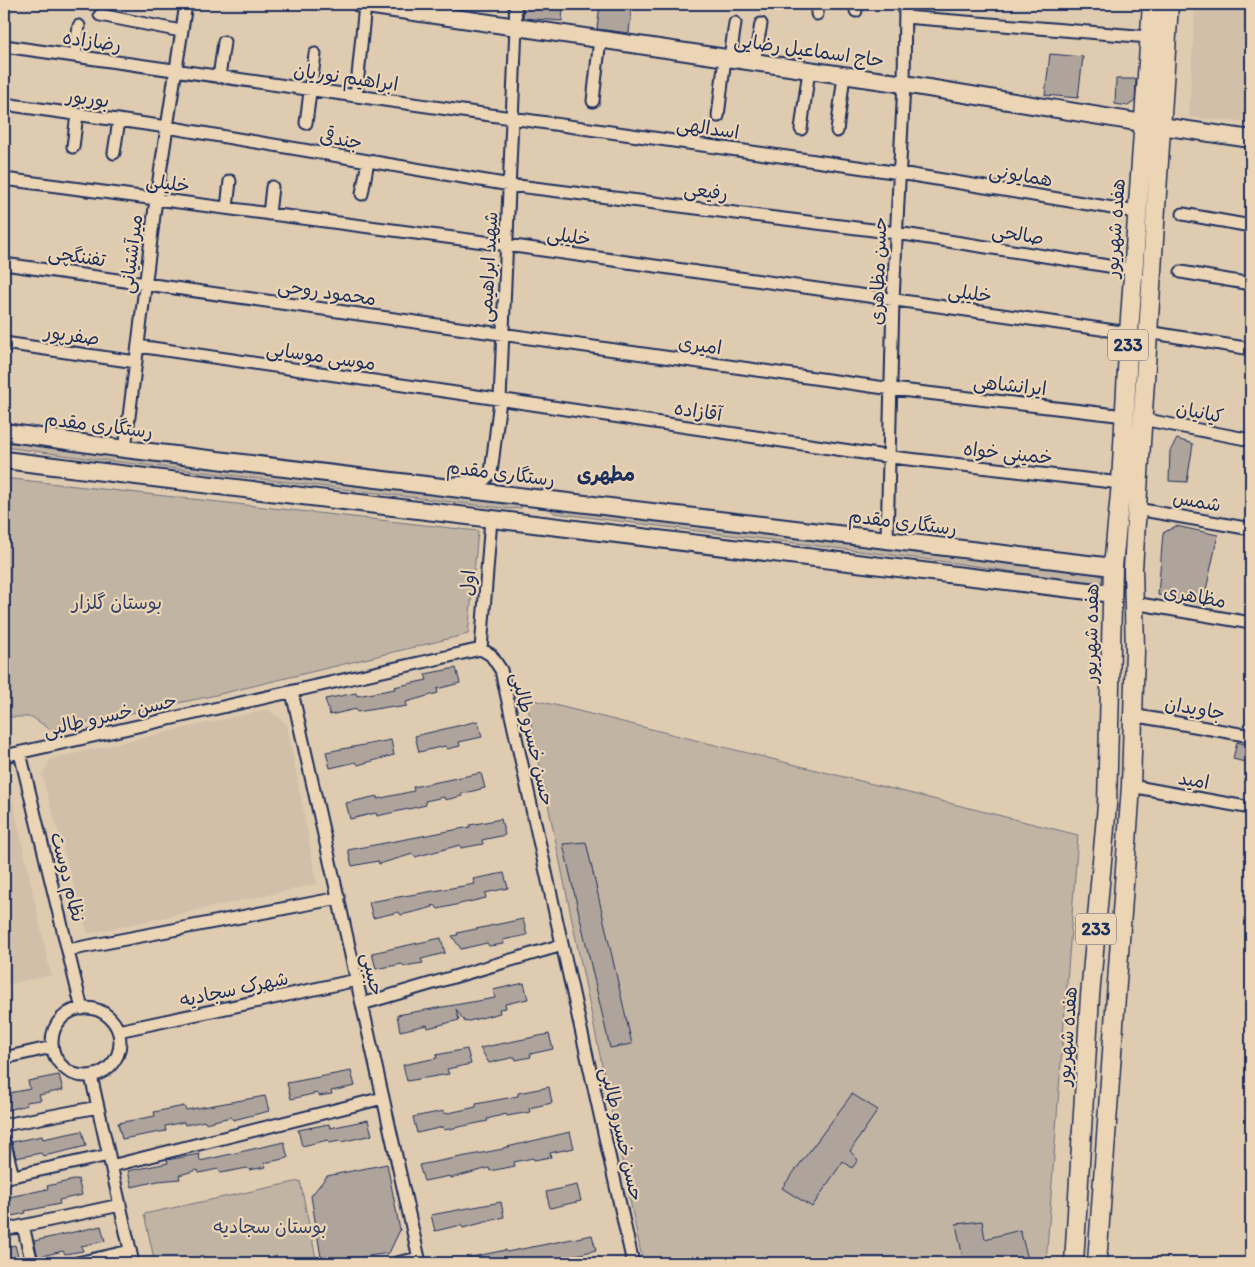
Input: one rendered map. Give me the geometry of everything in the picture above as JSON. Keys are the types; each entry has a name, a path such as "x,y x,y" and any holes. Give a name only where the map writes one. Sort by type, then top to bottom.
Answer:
{"main road":[{"name":"حاج اسماعیل رضایی","path":"363,4 904,84 1251,139"},
{"name":"هفده شهریور","path":"1097,1263 1131,786 1135,650 1133,569 1148,332 1153,124 1149,37 1152,4"},
{"name":"هفده شهریور","path":"1074,1263 1090,996 1107,805 1114,567 1121,483 1137,212 1153,124 1169,4"},
{"name":"رستگاری مقدم","path":"4,432 125,449 1114,567"},
{"path":"4,460 1113,594 1134,600"},
{"path":"530,524 533,497"},
{"path":"1114,567 1133,569"}],"street":[{"name":"میرآشتیانی","path":"125,449 156,199 186,4"},
{"path":"356,96 363,4"},
{"name":"شهید ابراهیمی","path":"436,485 483,481 491,473 500,400 516,27 515,4"},
{"name":"حسن مظاهری","path":"887,540 891,457 894,300 904,84 905,4"},
{"path":"100,15 181,31"},
{"path":"905,17 1149,37"},
{"path":"718,116 727,58 735,23"},
{"path":"754,62 761,24"},
{"path":"75,56 79,26"},
{"path":"593,101 600,39"},
{"path":"219,77 224,42"},
{"name":"رضازاده","path":"4,46 176,70"},
{"path":"306,123 315,54"},
{"name":"ابراهیم نوریان","path":"176,70 512,119"},
{"path":"801,129 809,70"},
{"path":"837,131 844,75"},
{"name":"بوربور","path":"4,104 167,127"},
{"path":"73,147 77,114"},
{"name":"اسدالهی","path":"512,119 900,173"},
{"path":"114,153 119,120"},
{"name":"جندقی","path":"167,127 510,185"},
{"path":"362,194 368,161"},
{"name":"همایونی","path":"900,173 1137,212"},
{"name":"خلیلی","path":"4,179 507,245 1129,333"},
{"path":"227,208 230,181"},
{"name":"رفیعی","path":"510,185 897,233"},
{"path":"269,214 272,187"},
{"path":"1183,214 1251,226"},
{"name":"صالحی","path":"897,233 1134,270"},
{"name":"تفننگچی","path":"4,264 145,283"},
{"path":"1181,272 1251,284"},
{"name":"محمود روحی","path":"145,283 503,336"},
{"path":"1148,332 1251,349"},
{"name":"امیری","path":"503,336 892,389"},
{"name":"صفرپور","path":"4,343 136,362"},
{"name":"موسی موسایی","path":"138,346 500,400"},
{"name":"ایرانشاهی","path":"892,389 1125,416"},
{"name":"آقازاده","path":"500,400 891,457"},
{"name":"کیانیان","path":"1142,419 1251,440"},
{"name":"خمینی خواه","path":"891,457 1121,483"},
{"name":"شمس","path":"1137,509 1251,529"},
{"name":"اول","path":"481,649 490,519"},
{"name":"مظاهری","path":"1134,600 1251,623"},
{"name":"حسن خسرو طالبی","path":"4,756 481,649 491,655 501,670 633,1263"},
{"name":"حبیبی","path":"292,692 420,1261"},
{"name":"جاویدان","path":"1132,714 1251,736"},
{"name":"نظام دوست","path":"20,753 82,1008"},
{"name":"امید","path":"1131,786 1251,808"},
{"path":"68,950 339,898"},
{"path":"362,1004 562,945"},
{"name":"شهرک سجادیه","path":"118,1031 357,980"},
{"path":"82,1008 93,1009 103,1013 112,1021 118,1031 120,1043 118,1054 112,1065 103,1072 91,1076 80,1076 70,1073 55,1058 52,1036 59,1022 72,1011 82,1008"},
{"path":"4,1058 52,1047"},
{"path":"91,1076 133,1263"},
{"path":"4,1141 8,1177 110,1160 383,1098"},
{"path":"4,1125 98,1107"},
{"path":"4,1230 120,1205"},
{"path":"23,1226 32,1263"},
{"path":"77,1263 130,1250"},
{"path":"396,1263 420,1261"}],"shaded area":[{"path":"1195,4 1251,4 1251,123 1189,117"},
{"path":"267,709 287,724 317,884 88,934 42,776 51,759"},
{"path":"4,770 6,770 51,975 4,985"}],"green space":[{"path":"4,442 524,502 521,508 510,509 86,458 4,447"},
{"name":"بوستان گلزار","path":"4,478 478,531 468,634 216,695 51,730 32,717 4,717"},
{"path":"554,505 1098,574 1104,579 1099,583 1081,582 955,563 554,513 550,509"},
{"path":"526,698 1078,835 1046,1263 643,1263"},
{"name":"بوستان سجادیه","path":"300,1181 317,1263 155,1263 144,1214"}],"building":[{"path":"524,4 563,4 562,21 523,18"},
{"path":"600,4 632,4 629,33 597,29"},
{"path":"1050,54 1083,57 1078,98 1045,95"},
{"path":"1116,79 1136,79 1135,101 1128,106 1115,104"},
{"path":"1177,439 1193,444 1187,482 1169,481 1170,451"},
{"path":"1176,526 1218,535 1203,604 1158,595 1163,533"},
{"path":"456,668 460,683 437,689 438,693 406,702 407,706 394,708 393,706 357,712 356,709 330,715 325,699 356,693 357,696 395,689 394,687 427,680 425,674"},
{"path":"478,721 482,737 459,742 460,746 447,749 445,746 419,752 415,736"},
{"path":"391,740 394,755 358,765 356,762 330,768 326,752"},
{"path":"1237,742 1248,745 1245,762 1233,759"},
{"path":"481,773 485,788 445,800 444,797 425,801 426,805 377,816 376,813 350,819 346,803 377,796 377,799 414,791 413,787"},
{"path":"501,819 505,835 482,840 483,844 461,848 460,845 415,857 413,854 379,864 378,861 352,866 348,850 470,827 470,825"},
{"path":"586,842 632,1044 610,1048 563,844"},
{"path":"504,873 508,888 485,893 486,898 438,909 432,905 433,907 401,915 399,912 373,918 369,902 475,884 473,879"},
{"path":"523,919 527,935 503,940 504,944 489,946 487,943 461,949 452,936 458,935 457,933"},
{"path":"441,938 445,953 421,959 423,963 404,966 402,964 376,969 372,953"},
{"path":"524,983 528,999 505,1004 506,1008 499,1009 500,1013 465,1022 456,1009 459,1020 428,1028 427,1025 400,1031 397,1015 495,998 493,990"},
{"path":"549,1034 553,1049 530,1054 531,1057 516,1060 515,1057 489,1063 480,1048"},
{"path":"467,1049 471,1064 447,1069 449,1074 407,1081 403,1065 437,1058 436,1055"},
{"path":"351,1071 355,1086 331,1091 332,1094 319,1096 317,1093 291,1099 287,1083"},
{"path":"59,1075 63,1090 39,1095 41,1100 26,1102 27,1105 4,1111 4,1094 30,1089 28,1081"},
{"path":"549,1087 552,1103 529,1108 530,1112 507,1116 506,1114 487,1119 488,1121 444,1130 443,1127 417,1133 413,1117 444,1111 444,1114 476,1107 476,1104 518,1096 518,1093"},
{"path":"852,1094 878,1110 850,1151 858,1160 852,1168 843,1161 812,1207 782,1188"},
{"path":"265,1096 269,1111 233,1120 231,1117 205,1123 204,1121 185,1125 184,1122 165,1126 166,1131 122,1139 118,1123 155,1116 154,1112 184,1106 186,1110"},
{"path":"368,1120 372,1135 341,1142 329,1143 328,1140 302,1146 298,1130 329,1124 330,1128"},
{"path":"82,1131 86,1146 43,1156 41,1153 16,1158 12,1142 42,1136 43,1139"},
{"path":"570,1132 574,1148 550,1153 551,1157 514,1162 515,1166 490,1171 489,1168 451,1178 450,1176 424,1181 419,1165 503,1149"},
{"path":"284,1142 288,1158 264,1163 266,1167 249,1170 247,1168 221,1173 218,1169 199,1173 198,1170 179,1175 180,1179 158,1181 132,1187 128,1171 168,1163 167,1160 199,1154 200,1161"},
{"path":"387,1164 400,1230 389,1253 322,1263 311,1196 327,1176"},
{"path":"78,1179 82,1195 59,1200 60,1204 25,1211 26,1213 12,1216 4,1206 4,1198 48,1189 47,1186"},
{"path":"577,1185 581,1201 550,1208 546,1192"},
{"path":"501,1202 504,1217 463,1228 461,1225 435,1231 431,1215"},
{"path":"982,1221 985,1239 1020,1230 1029,1263 964,1263 956,1224"},
{"path":"101,1226 105,1241 81,1246 83,1251 65,1254 63,1251 38,1257 34,1241"},
{"path":"592,1235 596,1250 572,1256 573,1259 557,1262 556,1259 536,1263 467,1263 467,1258"},
{"path":"15,1245 19,1260 4,1263 4,1247"}],"district":[{"name":"مطهری","path":"606,474"}]}
